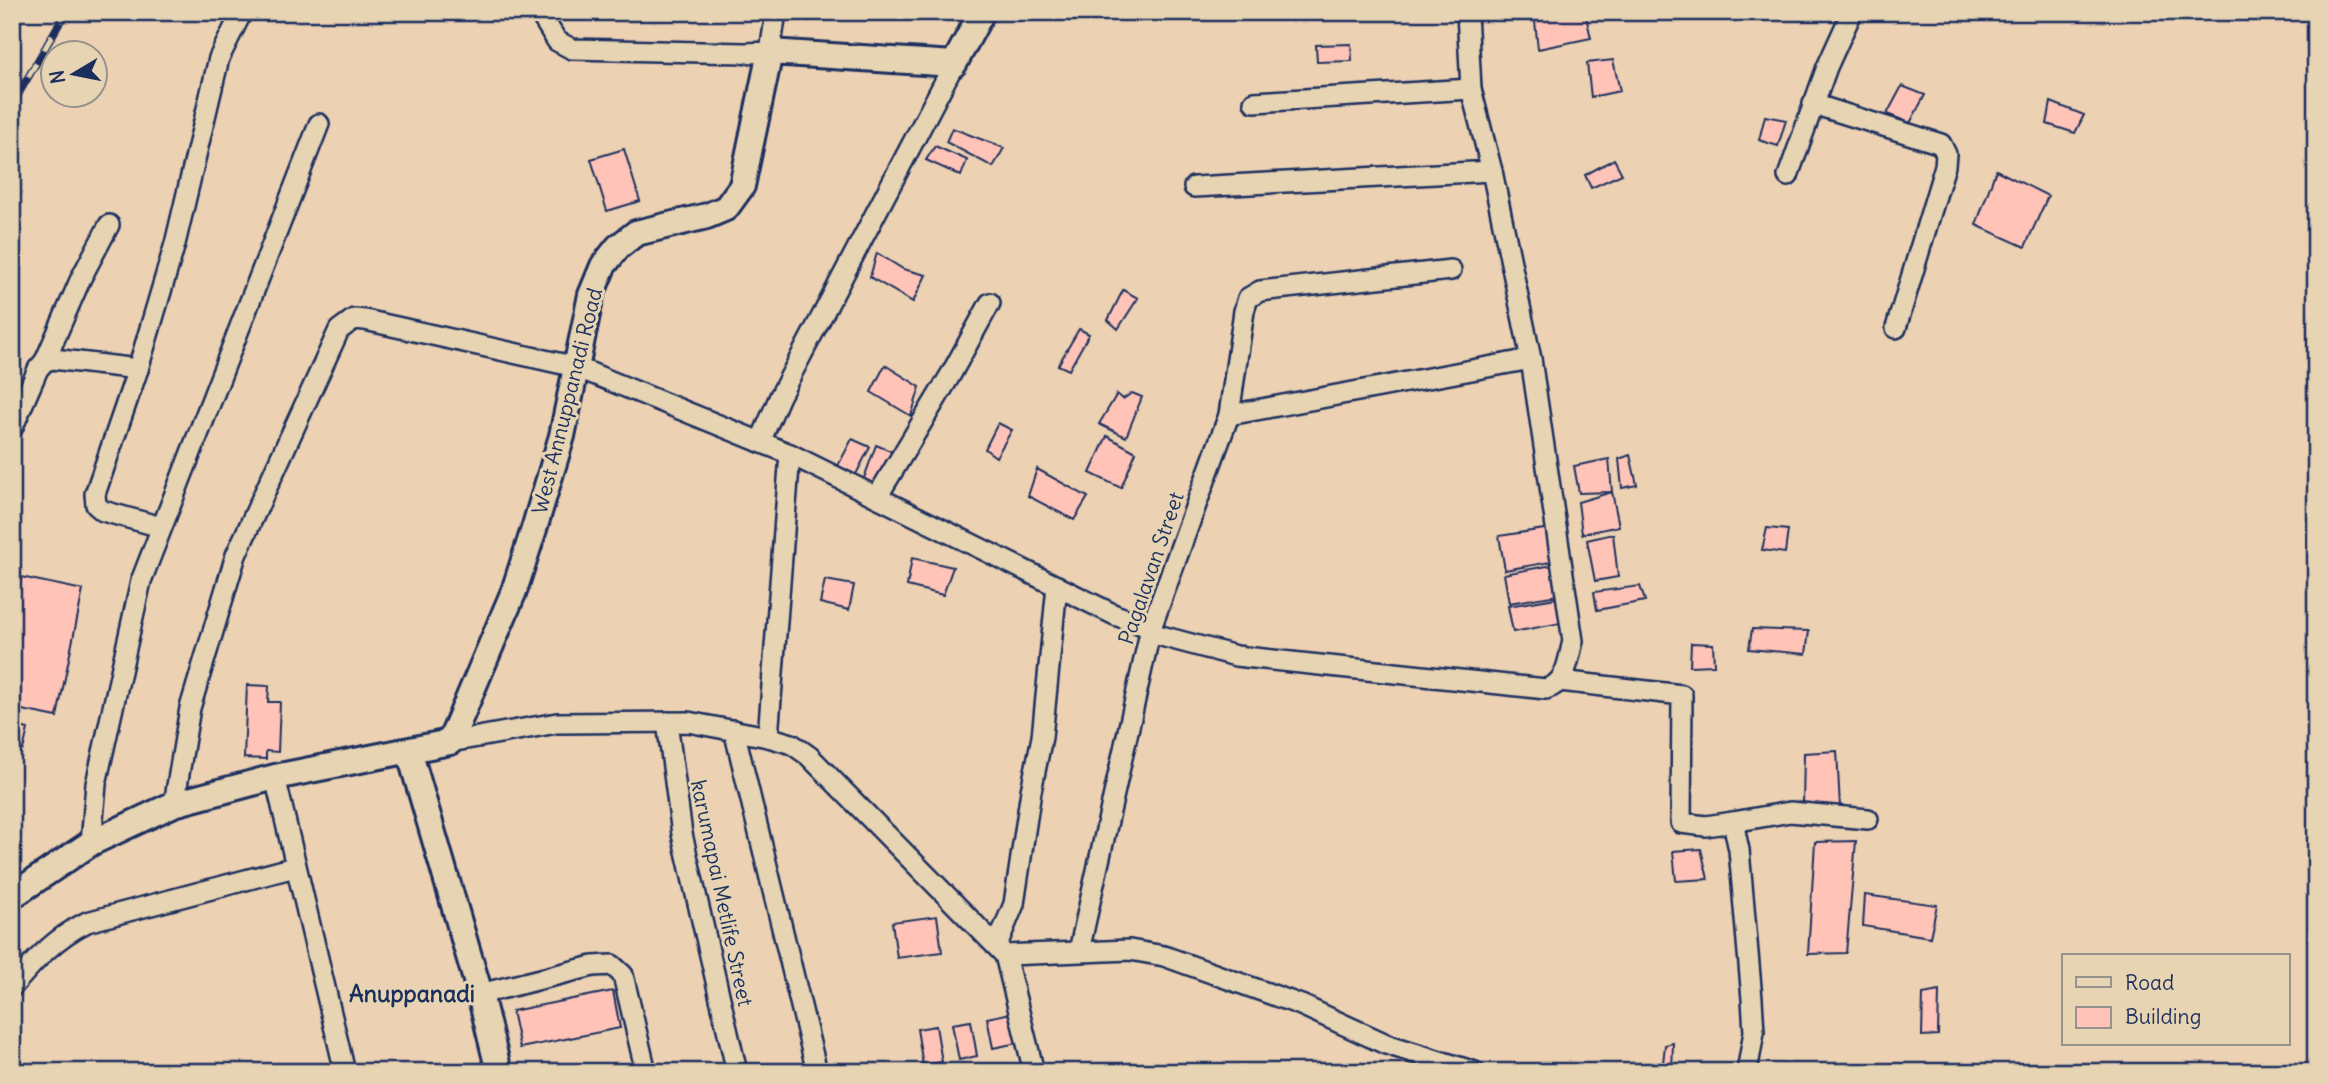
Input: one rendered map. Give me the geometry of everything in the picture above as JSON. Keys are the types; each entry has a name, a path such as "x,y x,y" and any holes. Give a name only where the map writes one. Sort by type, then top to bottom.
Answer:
{"street":[{"path":"161,527 103,511 96,505 95,494 138,369 175,244 219,58 242,12"},
{"path":"539,12 557,41 572,49 770,52 954,64"},
{"path":"770,52 776,12"},
{"path":"760,442 780,396 982,12"},
{"path":"174,804 190,708 236,555 339,330 354,319 576,367 790,454 1150,630 1245,657 1546,689 1555,686 1563,677 1573,641 1531,359 1492,171 1471,89 1467,12"},
{"path":"1788,176 1812,104 1852,12"},
{"name":"West Annuppanadi Road","path":"450,742 514,591 562,436 591,295 604,266 618,247 636,233 707,216 726,208 742,186 770,52"},
{"path":"1254,102 1471,89"},
{"path":"1812,104 1941,144 1946,154 1945,166 1896,328"},
{"path":"91,843 96,784 141,581 319,124"},
{"path":"1194,187 1492,171"},
{"path":"12,429 81,278 109,225"},
{"name":"Pagalavan Street","path":"1079,951 1150,630 1229,415 1248,298 1260,291 1451,270"},
{"path":"877,497 990,303"},
{"path":"45,361 53,359 138,369"},
{"path":"1229,415 1531,359"},
{"path":"768,737 790,454"},
{"path":"1001,950 1014,904 1042,737 1056,586"},
{"path":"1559,681 1682,695 1681,823 1706,826 1790,812 1868,819"},
{"name":"karumapai Metlife Street","path":"667,722 682,834 737,1072"},
{"path":"12,896 91,843 174,804 275,777 557,723 688,722 768,737 792,744 809,756 1001,950 1034,1072"},
{"path":"734,730 817,1072"},
{"path":"409,751 480,994 499,1072"},
{"path":"275,777 345,1072"},
{"path":"1733,822 1739,850 1754,1032 1747,1072"},
{"path":"12,987 44,950 65,933 87,922 295,867"},
{"path":"1001,950 1130,950 1164,956 1301,1005 1386,1044 1475,1072"},
{"path":"480,994 593,966 612,965 623,975 646,1072"}],"building":[{"path":"1040,12 1065,12 1065,17"},
{"path":"1534,12 1585,12 1591,38 1538,49"},
{"path":"1351,44 1352,61 1317,62 1316,45"},
{"path":"1613,60 1620,91 1591,97 1587,63"},
{"path":"1902,86 1925,95 1910,123 1887,114"},
{"path":"2051,102 2084,115 2075,133 2047,124"},
{"path":"1765,116 1786,120 1778,146 1759,140"},
{"path":"952,128 1004,148 993,167 946,142"},
{"path":"935,146 967,160 961,176 926,160"},
{"path":"624,149 640,201 607,211 591,159"},
{"path":"1614,159 1622,174 1591,188 1585,175"},
{"path":"1996,170 2048,196 2025,247 1976,225"},
{"path":"877,253 903,269 926,275 913,302 870,277"},
{"path":"1123,290 1138,298 1118,329 1108,320"},
{"path":"1079,329 1089,334 1069,370 1058,365"},
{"path":"885,365 920,387 911,416 871,392"},
{"path":"1132,393 1142,397 1126,437 1099,424 1117,394 1123,399"},
{"path":"998,423 1012,430 996,457 985,449"},
{"path":"1107,436 1136,452 1121,488 1090,473"},
{"path":"852,439 870,447 852,482 834,473"},
{"path":"876,445 893,452 875,487 863,481"},
{"path":"1630,455 1637,485 1622,488 1619,459"},
{"path":"1609,459 1612,492 1579,493 1574,466"},
{"path":"1037,469 1088,497 1074,520 1028,496"},
{"path":"1612,492 1619,526 1582,534 1578,502"},
{"path":"1551,528 1556,561 1505,570 1499,536"},
{"path":"1767,528 1788,530 1785,553 1762,550"},
{"path":"1613,534 1618,577 1595,581 1587,540"},
{"path":"912,558 953,567 943,595 907,586"},
{"path":"1553,565 1558,595 1509,603 1504,574"},
{"path":"21,577 83,590 57,717 12,708 12,621"},
{"path":"825,580 854,585 849,610 820,603"},
{"path":"1640,586 1645,601 1597,610 1594,592"},
{"path":"1556,598 1561,623 1513,632 1508,606"},
{"path":"1752,629 1809,631 1806,654 1749,649"},
{"path":"1691,643 1713,644 1714,665 1690,666"},
{"path":"247,685 269,686 268,702 280,702 278,752 266,751 266,759 244,758"},
{"path":"12,725 28,729 23,750 12,747"},
{"path":"1837,751 1840,807 1803,805 1804,753"},
{"path":"1856,841 1846,953 1808,954 1815,842"},
{"path":"1701,849 1708,879 1676,881 1673,851"},
{"path":"1865,895 1937,905 1930,937 1863,926"},
{"path":"937,916 942,952 897,958 892,922"},
{"path":"613,991 620,1028 520,1048 512,1011"},
{"path":"1939,991 1938,1035 1922,1036 1923,994"},
{"path":"1016,1012 1022,1042 993,1048 987,1018"},
{"path":"971,1021 977,1056 959,1060 952,1024"},
{"path":"936,1026 942,1062 923,1065 917,1029"},
{"path":"1673,1043 1672,1072 1662,1072 1665,1045"}],"railway":[{"path":"12,105 66,12"}],"district":[{"name":"Anuppanadi","path":"412,993"}]}
